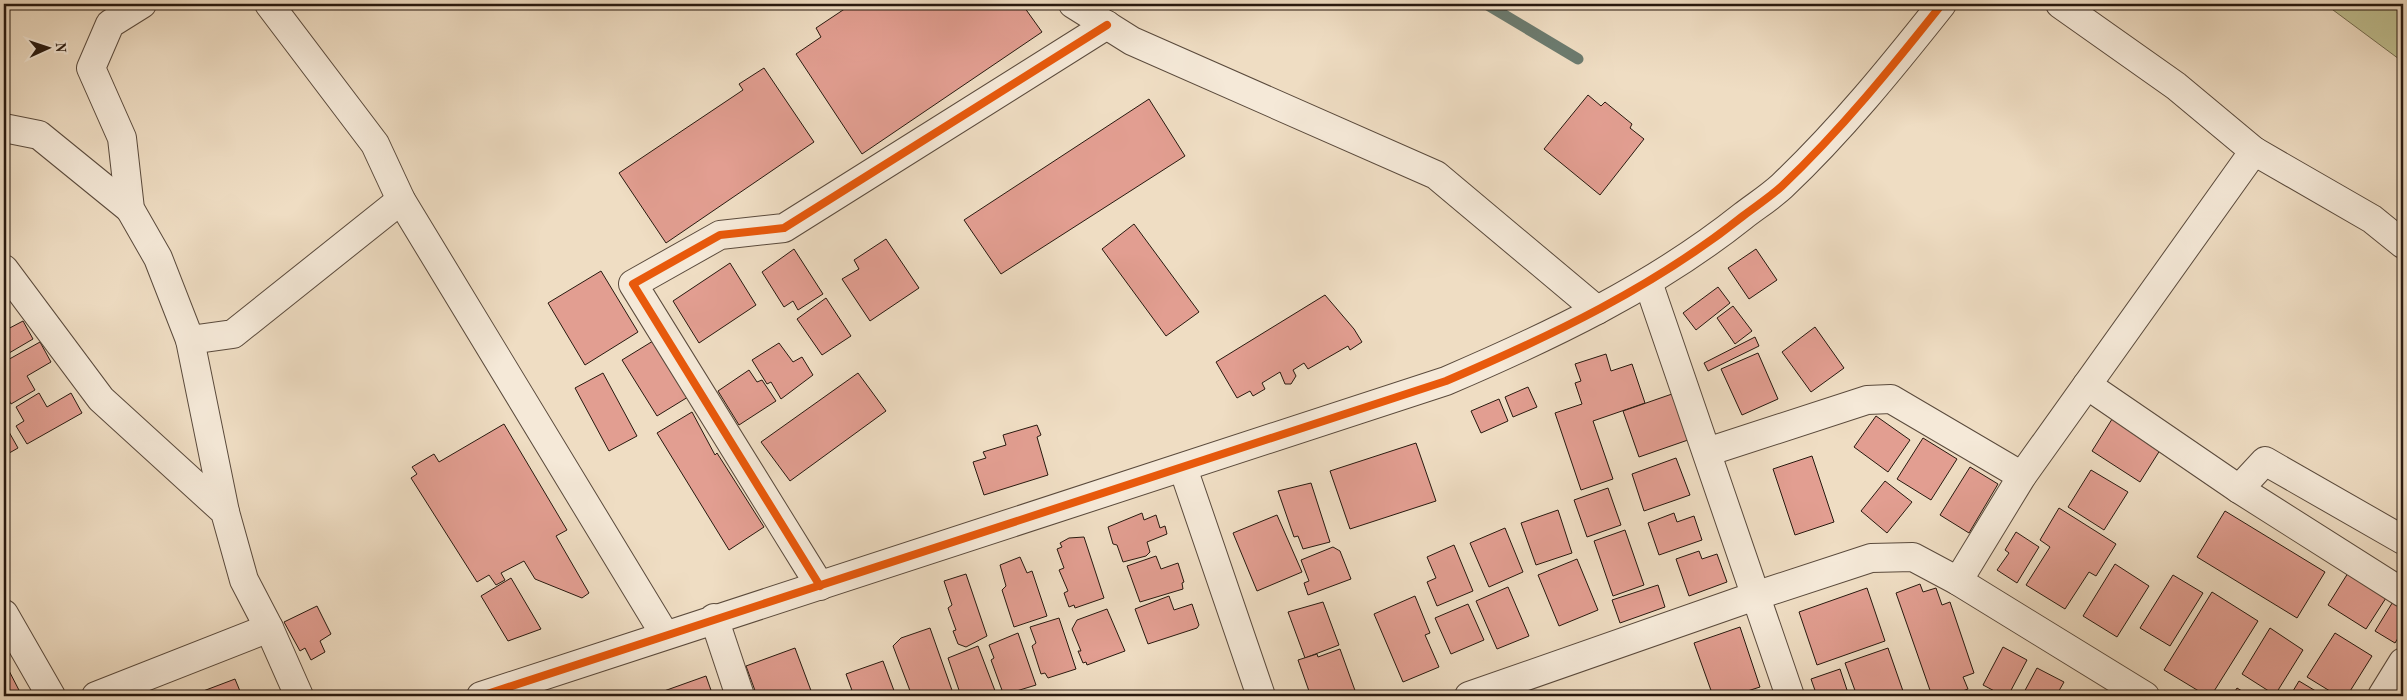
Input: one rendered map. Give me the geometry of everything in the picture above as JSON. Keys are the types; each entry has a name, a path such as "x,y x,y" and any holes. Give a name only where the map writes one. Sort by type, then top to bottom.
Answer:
{"street":[{"path":"130,209 122,138 91,68 110,24 142,4"},
{"path":"269,4 375,144 402,200 665,635"},
{"path":"1073,4 1132,41 1436,175 1597,310"},
{"path":"481,696 714,618 820,586 1446,381 1532,344 1648,282 1717,237 1781,186 1878,83 1942,4"},
{"path":"2060,4 2176,86 2254,151 2372,219 2403,244"},
{"path":"820,586 633,284 720,235 784,228 1107,25"},
{"path":"4,128 39,135 130,209 158,258 190,340 224,512 244,580 269,628 299,696"},
{"path":"1958,581 2022,476 2254,151"},
{"path":"190,340 232,334 402,200"},
{"path":"4,269 101,399 224,512"},
{"path":"1648,282 1790,696"},
{"path":"2087,385 2239,489 2403,593"},
{"path":"1707,452 1867,400 1891,399 2022,476"},
{"path":"2239,489 2265,461 2403,540"},
{"path":"1183,468 1261,696"},
{"path":"1469,696 1755,596 1871,558 1913,557 1958,581 2145,696"},
{"path":"4,614 50,696"},
{"path":"714,618 740,696"},
{"path":"96,696 269,628"},
{"path":"2382,696 2403,662"}],"green space":[{"path":"2325,4 2403,4 2403,62"}],"building":[{"path":"852,4 1022,4 1042,32 862,154 796,54 821,37 816,28"},
{"path":"764,68 814,142 666,243 619,173 743,90 739,84"},
{"path":"1588,95 1601,106 1605,102 1632,124 1630,128 1644,139 1600,195 1544,149"},
{"path":"1149,99 1185,156 1001,274 964,220"},
{"path":"1134,224 1199,312 1166,336 1102,249"},
{"path":"886,239 919,288 870,321 842,279 859,269 854,260"},
{"path":"794,249 823,294 798,310 793,301 784,307 762,272"},
{"path":"1756,249 1777,280 1749,299 1728,268"},
{"path":"730,263 756,305 699,343 673,301"},
{"path":"601,271 638,332 585,365 548,303"},
{"path":"1718,287 1730,303 1696,330 1683,313"},
{"path":"1325,295 1354,329 1362,342 1350,350 1348,346 1308,369 1304,363 1293,370 1296,376 1291,384 1285,384 1280,372 1262,383 1265,389 1253,396 1250,391 1237,398 1216,362"},
{"path":"826,298 851,336 822,355 797,319"},
{"path":"1733,306 1752,331 1735,344 1717,318"},
{"path":"23,321 33,339 4,356 4,331"},
{"path":"1815,327 1844,368 1811,392 1782,352"},
{"path":"1755,337 1759,346 1708,371 1704,363"},
{"path":"653,341 688,397 657,416 622,360"},
{"path":"40,342 51,362 27,376 35,390 11,404 4,391 4,362"},
{"path":"779,343 793,362 802,357 813,375 781,399 771,382 767,384 752,360"},
{"path":"1758,353 1778,399 1742,415 1721,369"},
{"path":"1606,354 1611,371 1632,364 1645,403 1593,421 1613,479 1581,490 1555,413 1582,404 1575,383 1581,381 1575,364"},
{"path":"749,370 757,382 762,380 776,401 739,425 718,391"},
{"path":"603,373 637,436 609,451 575,388"},
{"path":"858,373 886,411 790,481 761,442"},
{"path":"1528,387 1537,407 1513,417 1505,397"},
{"path":"39,393 47,407 71,393 82,413 27,444 16,426 24,421 16,407"},
{"path":"1672,394 1688,440 1639,457 1623,411"},
{"path":"1499,399 1508,421 1481,433 1471,411"},
{"path":"692,412 715,455 717,453 764,527 729,550 657,433"},
{"path":"1876,416 1910,440 1888,472 1854,447"},
{"path":"2114,416 2162,447 2140,482 2092,451"},
{"path":"4,423 18,448 4,456"},
{"path":"504,424 567,530 556,536 589,593 582,598 535,579 524,561 501,573 505,580 496,585 489,575 477,582 411,478 417,474 412,467 434,454 439,462"},
{"path":"1037,425 1041,435 1037,437 1048,475 984,495 973,462 986,458 983,452 1006,445 1003,435"},
{"path":"1923,438 1957,459 1931,500 1897,479"},
{"path":"1416,443 1436,501 1350,529 1330,471"},
{"path":"1812,456 1834,522 1795,535 1773,469"},
{"path":"1676,458 1690,495 1644,511 1632,474"},
{"path":"1970,467 1998,484 1969,533 1940,515"},
{"path":"2091,470 2128,492 2104,530 2068,507"},
{"path":"1885,481 1912,502 1887,533 1861,511"},
{"path":"1311,483 1330,542 1303,549 1298,536 1294,537 1278,491"},
{"path":"1608,488 1621,525 1587,537 1574,500"},
{"path":"2059,508 2116,544 2096,576 2089,572 2065,609 2026,585 2050,547 2040,540"},
{"path":"1558,510 1572,553 1536,565 1521,523"},
{"path":"2225,511 2325,572 2297,618 2197,557"},
{"path":"1142,513 1144,520 1156,515 1160,528 1165,526 1167,534 1147,542 1150,552 1146,556 1123,562 1117,545 1113,544 1108,527"},
{"path":"1674,513 1677,522 1694,516 1702,540 1659,555 1648,523"},
{"path":"1277,515 1302,572 1257,591 1233,533"},
{"path":"1505,528 1523,572 1489,587 1470,543"},
{"path":"1625,530 1644,585 1613,596 1594,541"},
{"path":"2016,532 2039,547 2017,583 1997,570 2009,553 2005,550"},
{"path":"1084,537 1104,598 1075,608 1074,605 1069,607 1064,593 1068,591 1059,570 1064,568 1057,549 1062,547 1060,543 1069,538"},
{"path":"1454,545 1473,591 1437,606 1427,582 1436,578 1427,557"},
{"path":"1333,547 1340,551 1351,579 1308,595 1304,583 1309,581 1301,560"},
{"path":"1699,551 1702,559 1717,554 1727,582 1689,596 1676,559"},
{"path":"1156,556 1161,569 1178,563 1184,582 1182,583 1183,589 1140,602 1127,566"},
{"path":"1020,557 1027,573 1032,571 1047,616 1014,627 1002,590 1006,586 1000,565"},
{"path":"1577,559 1598,610 1559,626 1538,575"},
{"path":"2115,564 2149,586 2117,637 2083,616"},
{"path":"2348,573 2386,598 2366,629 2328,605"},
{"path":"966,574 987,636 966,647 958,644 953,631 956,630 948,608 952,605 944,581"},
{"path":"2173,575 2203,593 2170,646 2140,628"},
{"path":"511,578 541,629 508,641 481,596"},
{"path":"1920,584 1923,592 1936,588 1942,605 1950,602 1974,673 1963,677 1968,689 1949,696 1932,696 1896,593"},
{"path":"1658,585 1665,607 1620,623 1612,600"},
{"path":"1508,587 1529,636 1497,649 1476,601"},
{"path":"1867,588 1885,641 1817,665 1799,612"},
{"path":"2212,592 2258,621 2211,696 2207,696 2164,670"},
{"path":"1169,596 1174,610 1192,604 1199,625 1197,628 1148,644 1135,609"},
{"path":"1415,596 1430,633 1425,635 1439,667 1403,682 1374,614"},
{"path":"2394,600 2403,606 2403,630 2395,643 2375,631"},
{"path":"1323,602 1339,645 1305,658 1288,612"},
{"path":"1468,604 1484,640 1451,654 1435,618"},
{"path":"317,606 331,634 320,641 325,652 311,660 305,648 300,651 284,622"},
{"path":"1107,609 1125,651 1087,665 1086,662 1083,663 1078,651 1081,651 1072,629 1077,620"},
{"path":"1059,618 1076,669 1048,678 1045,673 1041,674 1032,646 1036,643 1030,627"},
{"path":"1740,627 1760,687 1732,696 1713,696 1694,643"},
{"path":"930,628 954,696 912,696 893,646 901,638"},
{"path":"2270,628 2303,650 2275,695 2242,674"},
{"path":"1018,633 1036,685 1010,693 1003,693 991,660 994,658 989,645"},
{"path":"2335,633 2372,656 2347,696 2338,696 2307,677"},
{"path":"978,646 997,696 961,696 948,658"},
{"path":"2003,647 2027,660 2008,696 2004,696 1983,685"},
{"path":"795,648 813,696 757,696 746,666"},
{"path":"1888,648 1903,691 1887,696 1857,696 1845,663"},
{"path":"1340,649 1357,696 1314,696 1313,693 1310,694 1298,660 1317,654 1318,657"},
{"path":"4,661 22,696 4,696"},
{"path":"883,661 896,696 854,696 846,674"},
{"path":"2037,668 2064,682 2056,696 2022,696"},
{"path":"1840,669 1849,696 1817,696 1811,679"},
{"path":"706,676 713,696 650,696"},
{"path":"235,679 242,696 190,696"},
{"path":"2299,681 2324,696 2290,696"},
{"path":"2237,688 2250,696 2232,696"}],"waterway":[{"path":"1486,4 1578,59"}],"cycle path":[{"path":"481,696 1446,381 1563,328 1638,288 1709,242 1773,194 1825,143 1885,75 1942,4"},
{"path":"820,586 633,284 720,235 784,228 1107,25"}]}
